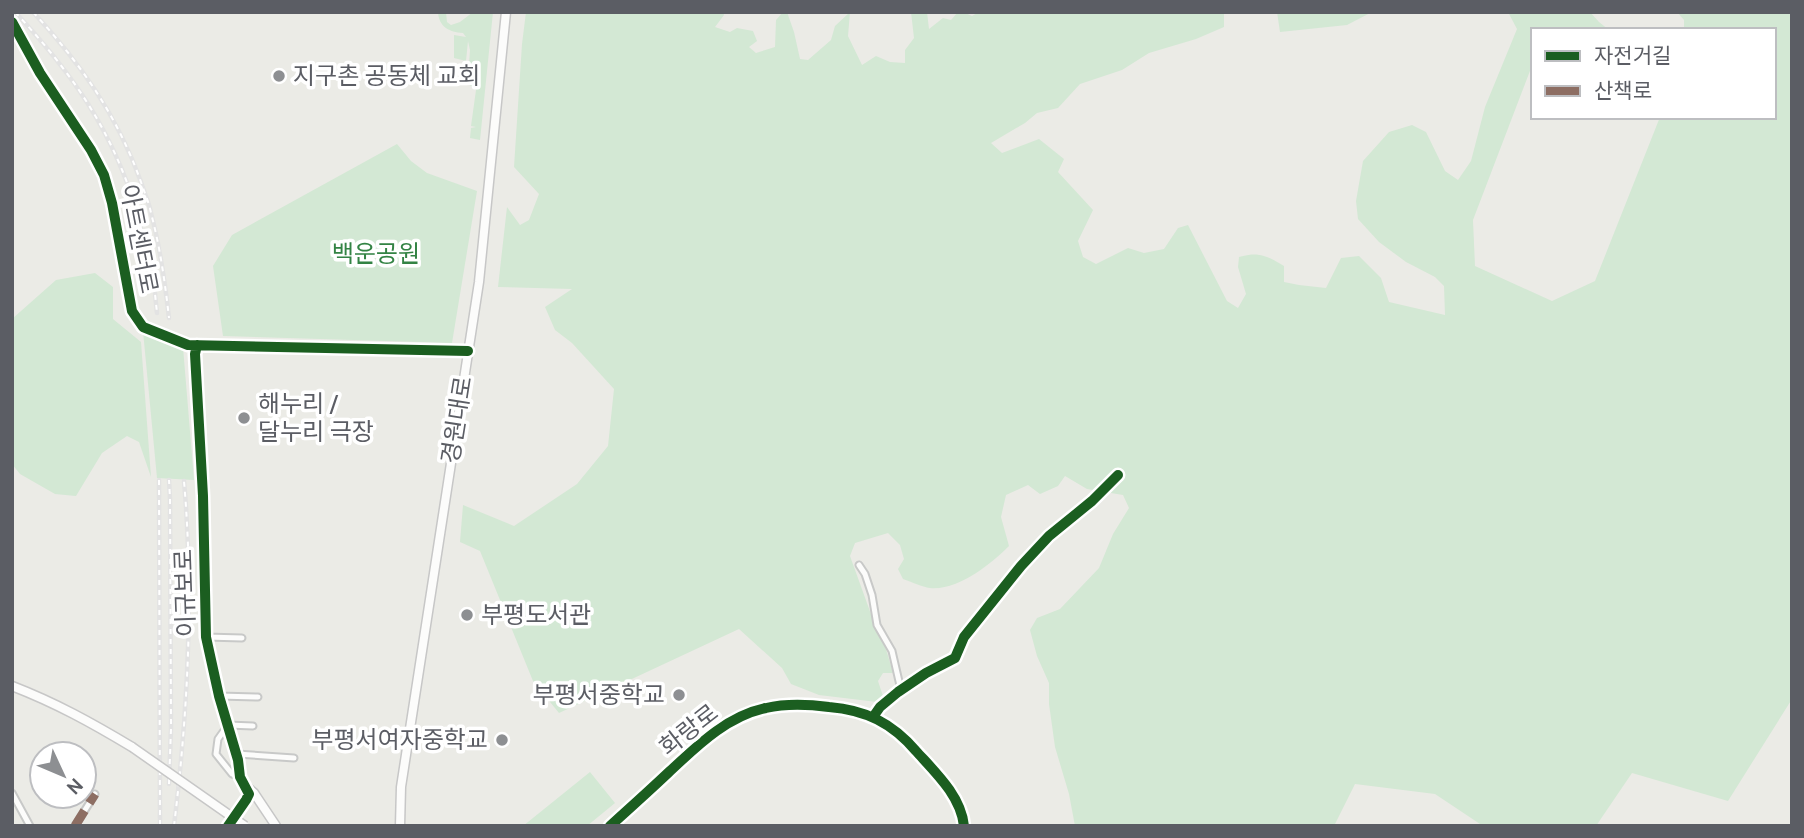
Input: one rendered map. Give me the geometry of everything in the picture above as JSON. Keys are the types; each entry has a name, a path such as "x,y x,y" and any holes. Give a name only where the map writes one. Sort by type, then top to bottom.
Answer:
{"main road":[{"name":"경원대로","path":"400,826 401,787 479,282 506,12"},
{"name":"아트센터로","path":"12,22 40,73 91,150 104,175 112,202 132,311 143,327 188,345 468,351"},
{"path":"12,686 87,719 245,826"},
{"path":"246,786 254,793 276,826"}],"street":[{"name":"이규보로","path":"197,345 195,354 203,496 206,637 219,696 237,754 240,777 246,786"},
{"path":"873,717 880,707 901,690 926,673 956,658 964,637 1021,566 1048,536 1092,501 1118,475"},
{"path":"859,565 872,595 877,625 892,651 901,690"},
{"path":"206,637 242,638"},
{"path":"219,696 258,697"},
{"name":"화랑로","path":"610,826 716,731 739,717 764,708 797,704 846,708 873,717 904,737 935,772 961,808 964,826"},
{"path":"240,777 232,774 216,754 218,739 228,725 253,726"},
{"path":"237,754 294,758"},
{"path":"228,826 249,794 246,786"},
{"path":"12,793 30,826"},
{"path":"75,826 85,810"}],"green space":[{"path":"438,12 446,12 447,22 451,25 473,12 493,12 480,140 470,138 471,128 476,127 471,126 476,90 468,80 468,41 466,61 454,58 454,35 466,37 463,33 446,28 440,21"},
{"path":"526,12 723,12 724,15 715,27 730,32 737,28 753,31 757,41 749,47 756,53 775,47 776,20 783,12 787,12 800,59 808,60 831,40 835,26 850,12 848,36 862,65 876,56 890,62 905,63 905,50 914,38 911,12 927,12 929,29 943,18 951,20 958,12 972,16 979,12 1224,12 1224,27 1196,39 1149,53 1122,70 1080,84 1058,108 1037,113 991,143 1002,153 1039,139 1064,159 1058,172 1093,210 1078,241 1083,257 1096,264 1128,248 1144,253 1164,249 1178,228 1188,225 1227,301 1238,308 1246,294 1238,267 1239,257 1252,254 1268,257 1284,266 1284,282 1326,288 1341,258 1359,256 1381,278 1389,302 1445,315 1444,286 1435,277 1406,262 1379,242 1358,219 1356,201 1363,161 1389,132 1412,125 1426,132 1445,171 1458,180 1471,161 1485,107 1517,29 1508,12 1590,12 1606,28 1531,28 1531,68 1473,220 1475,266 1552,301 1595,281 1659,119 1776,119 1776,28 1684,28 1684,20 1677,12 1792,12 1792,699 1728,801 1632,773 1596,826 1483,826 1435,794 1355,784 1334,826 1075,826 1055,747 1049,683 1037,656 1030,630 1037,618 1060,609 1099,568 1113,534 1129,508 1123,495 1087,489 1065,476 1058,486 1040,494 1028,485 1006,495 1001,517 1009,546 973,575 952,585 930,588 903,579 898,569 904,559 900,545 888,533 855,543 850,556 893,673 883,673 878,681 883,696 877,702 819,695 791,684 782,668 739,629 559,713 533,681 480,551 460,542 463,505 514,526 577,484 608,446 614,389 572,343 555,330 545,307 572,289 498,287 507,207 520,225 529,220 539,194 514,167"},
{"path":"1277,12 1372,12 1347,25 1280,32"},
{"name":"백운공원","path":"397,144 411,161 427,173 477,191 452,343 223,336 213,266 232,235"},
{"path":"95,273 113,287 113,319 141,342 151,477 139,442 127,436 102,453 76,496 55,494 20,474 12,464 12,319 56,280"},
{"path":"143,331 183,347 194,480 157,478"},
{"path":"590,772 615,803 587,826 523,826"}],"railway":[{"path":"15,12 55,58 103,129 116,155 137,212 149,276"},
{"path":"33,12 82,71 121,134 148,201 162,265 169,318"},
{"path":"152,265 157,313"},
{"path":"159,480 160,826"},
{"path":"169,480 169,784"},
{"path":"174,826 188,653 189,567 184,481"}],"marked path":[{"path":"75,826 85,810"}],"cycle path":[{"path":"12,22 40,73 91,150 104,175 112,203 132,311 143,327 188,345 468,351"},
{"path":"197,345 195,354 203,496 206,637 240,777 249,794 228,826"},
{"path":"873,717 880,707 898,692 955,658 964,637 1021,566 1049,536 1092,501 1118,475"},
{"path":"610,826 713,733 752,712 797,704 855,711 888,726 907,741 946,785 958,805 964,826"}],"place":[{"name":"지구촌 공동체 교회","path":"279,76"},
{"name":"해누리 / 달누리 극장","path":"244,418"},
{"name":"부평도서관","path":"467,615"},
{"name":"부평서중학교","path":"679,695"},
{"name":"부평서여자중학교","path":"502,740"}]}
